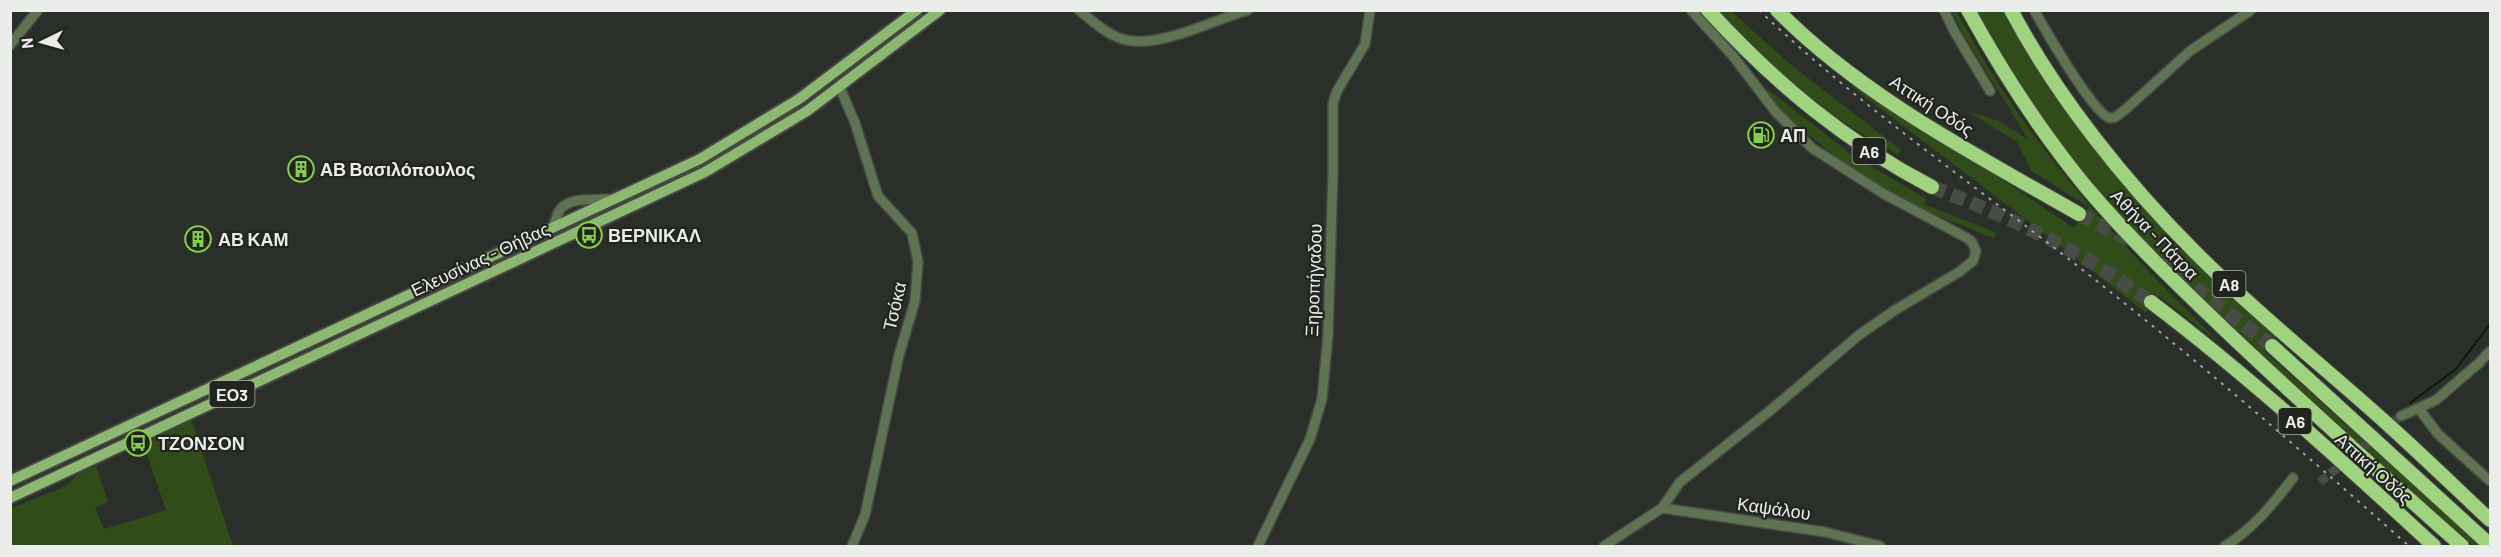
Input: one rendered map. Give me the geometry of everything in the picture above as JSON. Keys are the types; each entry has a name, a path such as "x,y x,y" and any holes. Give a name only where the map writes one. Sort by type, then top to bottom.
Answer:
{"highway":[{"name":"Α6","path":"1708,10 1743,49 1810,109 1864,148 1932,187"},
{"name":"Αττική Οδός","path":"1777,10 1839,64 1899,107 2079,214"},
{"name":"Αθήνα - Πάτρα","path":"1968,10 2001,68 2041,127 2085,186 2125,231 2169,277 2292,394 2462,546"},
{"name":"Αθήνα - Πάτρα","path":"2011,10 2051,75 2094,134 2137,189 2195,252 2250,304 2394,430 2490,520"},
{"name":"Αττική Οδός","path":"2151,302 2193,334 2358,476 2434,546"},
{"name":"Αττική Οδός","path":"2272,346 2490,545"}],"main road":[{"name":"Ελευσίνας - Θήβας","path":"10,481 700,159 770,118 833,74 917,10"},
{"name":"Ελευσίνας - Θήβας","path":"10,498 678,186 758,143 840,88 940,10"}],"street":[{"path":"10,45 38,10"},
{"path":"1079,10 1119,38 1143,41 1176,34 1248,10"},
{"name":"Ξηροπήγαδου","path":"1258,546 1310,439 1322,399 1329,325 1333,103 1337,91 1365,44 1370,10"},
{"path":"1604,546 1662,508 1680,482 1772,409 1859,335 1895,310 1959,272 1972,261 1976,251 1972,242 1967,238 1884,194 1812,148 1775,111 1733,56 1691,10"},
{"path":"1944,10 1990,91"},
{"path":"2034,10 2085,92 2100,113 2108,118 2126,109 2190,51 2251,10"},
{"name":"Τσόκα","path":"840,88 855,123 878,196 912,233 918,262 915,301 899,355 865,515 852,546"},
{"path":"2401,416 2419,409 2444,394 2490,351"},
{"path":"2419,409 2438,434 2490,481"},
{"path":"2225,546 2242,536 2294,478"},
{"name":"Καψάλου","path":"1662,508 1835,534 1880,546"}],"green space":[{"path":"1720,11 1731,11 1790,64 1901,150 1898,155 1816,102 1773,65"},
{"path":"1952,11 1957,11 2011,103 2075,188 2147,269 2222,345 2159,296 2146,313 1851,86 1853,83 1956,148 2074,228 2089,207 2031,171 2017,142 1969,112 1999,121 2028,139 1962,32"},
{"path":"1975,11 2005,11 2191,257 2277,337 2265,352 2482,546 2474,546 2261,356 2136,234 2089,181 2046,123"},
{"path":"1769,90 1852,155 1925,198 1926,205 1995,232 1996,235 1993,238 1914,206 1850,168 1789,119 1767,92"},
{"path":"190,415 233,546 11,546 11,508 66,486 78,474 96,466 108,502 95,508 104,529 166,510 144,446"}],"waterway":[{"path":"2410,403 2456,369 2490,324"}],"tunnel":[{"path":"1932,187 1996,213 2058,243 2105,270 2151,302"},
{"path":"2079,214 2133,242"},
{"path":"2161,262 2272,346"},
{"path":"2320,482 2401,416"}],"railway":[{"path":"1759,10 1877,112 2084,271 2167,338 2409,546"}],"place":[{"name":"ΑΠ","path":"1761,135"},
{"name":"ΑΒ Βασιλόπουλος","path":"301,169"},
{"name":"ΒΕΡΝΙΚΑΛ","path":"589,235"},
{"name":"ΑΒ ΚΑΜ","path":"198,239"},
{"name":"ΤΖΟΝΣΟΝ","path":"138,443"}]}
